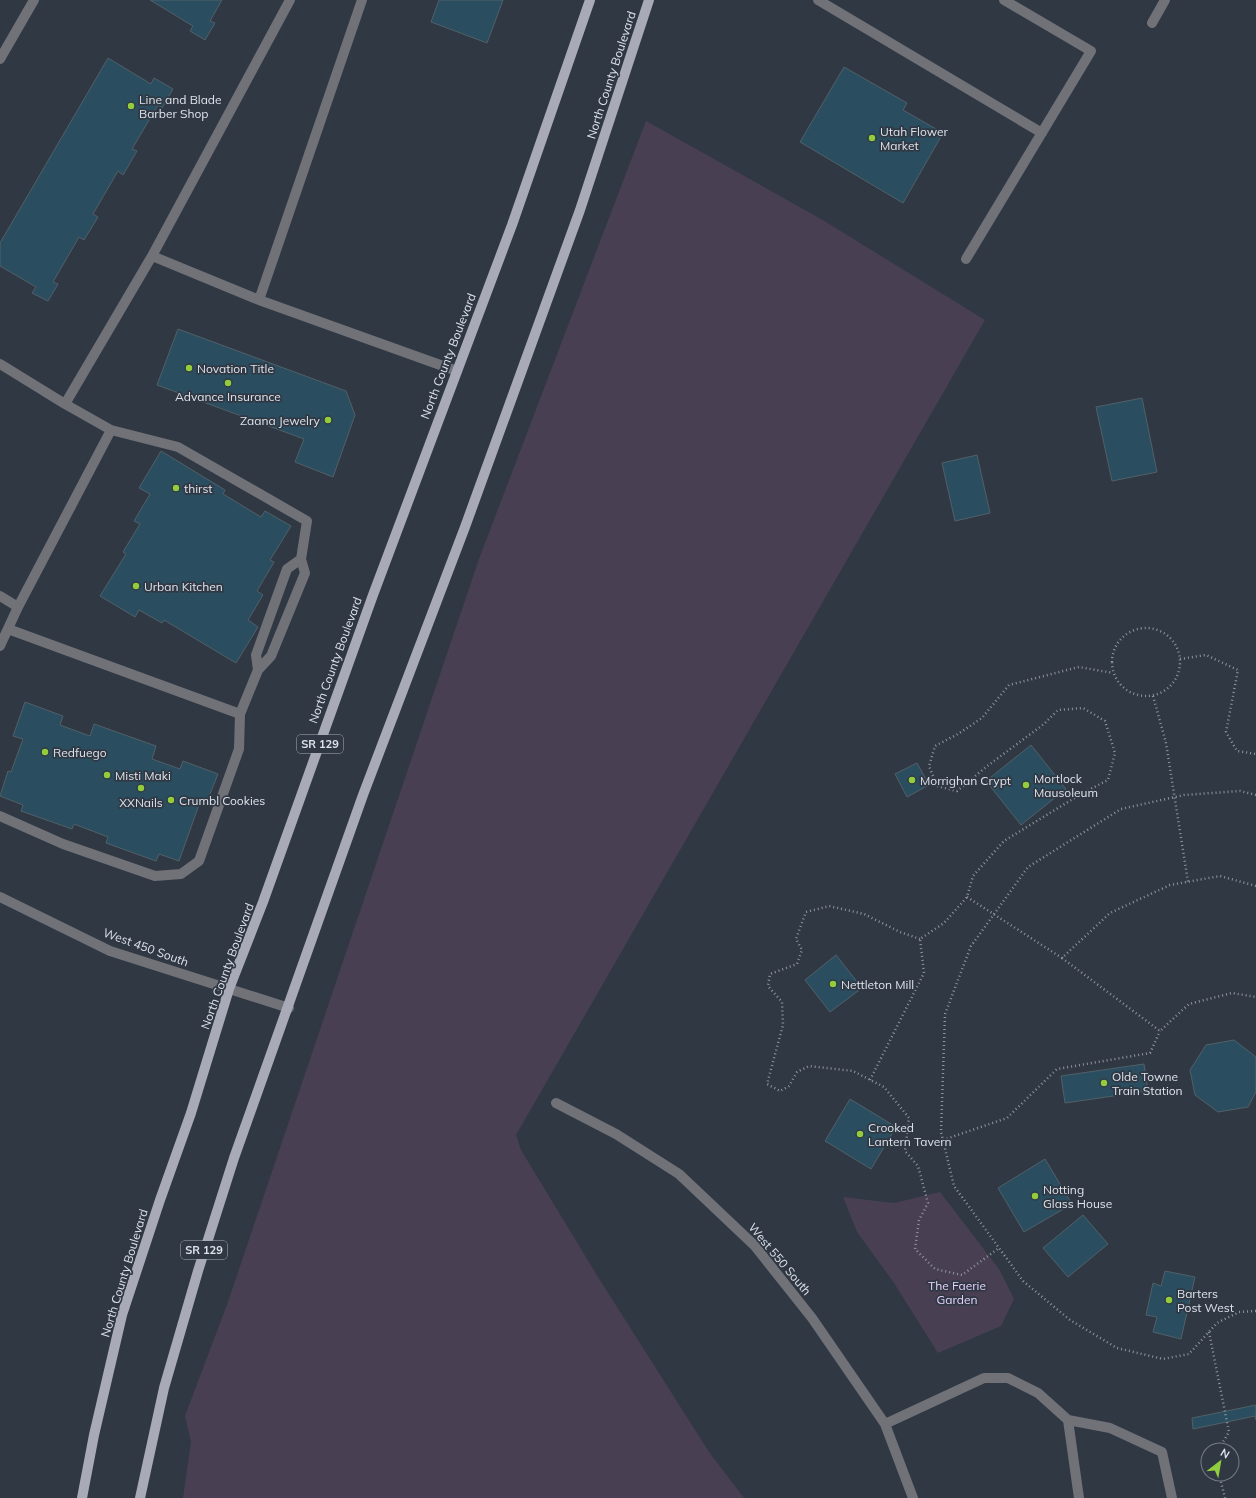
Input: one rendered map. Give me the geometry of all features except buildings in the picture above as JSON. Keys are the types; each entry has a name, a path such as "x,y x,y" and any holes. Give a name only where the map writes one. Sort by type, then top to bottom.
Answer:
{"main road":[{"name":"North County Boulevard","path":"82,1498 94,1435 122,1315 160,1200 191,1113 229,990 263,902 372,595 512,225 590,0"},
{"name":"North County Boulevard","path":"140,1498 164,1388 198,1270 234,1158 289,1008 363,795 465,527 580,210 649,0"}],"street":[{"path":"0,59 34,0"},
{"path":"65,404 152,256 290,0"},
{"path":"259,300 362,0"},
{"path":"818,0 1042,132"},
{"path":"966,259 1091,51 1004,0"},
{"path":"1152,23 1165,0"},
{"path":"152,256 259,300 457,371"},
{"path":"0,364 111,430 178,447 306,521 301,559 305,573 271,656 258,670 240,714 239,749 199,860 181,874 155,876 63,844 0,816"},
{"path":"0,646 18,607 111,430"},
{"path":"258,670 256,655 287,569 301,559"},
{"path":"0,596 18,607"},
{"path":"8,629 240,714"},
{"name":"West 450 South","path":"0,897 110,951 289,1008"},
{"name":"West 550 South","path":"556,1103 616,1134 679,1174 754,1245 812,1318 885,1424 913,1498"},
{"path":"885,1424 984,1378 1008,1378 1038,1393 1068,1420 1110,1428 1162,1452 1172,1498"},
{"path":"1068,1420 1079,1498"}],"path":[{"path":"1141,629 1151,629 1162,632 1173,644 1180,659 1176,678 1170,686 1153,696 1142,696 1132,693 1122,687 1113,673 1112,666 1115,647 1122,638 1130,632 1141,629"},
{"path":"1180,659 1206,655 1238,670 1226,732 1236,751 1256,754"},
{"path":"920,939 944,923 967,897 973,876 1004,841 1081,794 1108,780 1115,753 1105,721 1083,708 1058,710 1044,724 986,767 958,791 937,786 929,766 935,746 958,734 982,718 1009,685 1079,667 1113,673"},
{"path":"1153,696 1162,723 1176,797 1188,882"},
{"path":"1256,795 1240,791 1184,794 1121,809 1028,867 971,946 945,1014 941,1132 954,1186 1023,1281 1070,1320 1116,1348 1163,1359 1189,1354 1217,1323 1239,1312 1256,1310"},
{"path":"1062,958 1110,913 1170,885 1220,876 1256,886"},
{"path":"967,897 1062,958 1160,1031"},
{"path":"920,939 900,932 864,914 829,906 806,912 796,939 802,950 797,964 770,974 768,986 782,1002 783,1025 767,1084 780,1091 789,1086 797,1072 810,1066 853,1071 884,1087 909,1118 905,1150 918,1166 928,1203 919,1220 915,1249 935,1269 962,1275 999,1248"},
{"path":"870,1080 924,973 920,939"},
{"path":"943,1140 1007,1118 1057,1069 1150,1053 1160,1031 1189,1004 1232,994 1256,997"},
{"path":"1209,1332 1229,1432 1223,1442"},
{"path":"1221,1482 1224,1498"}],"green space":[{"path":"646,121 821,219 985,320 516,1135 521,1150 598,1277 709,1452 744,1498 183,1498 191,1442 185,1416 228,1302 479,559"},
{"name":"The Faerie Garden","path":"940,1192 999,1269 1014,1299 1001,1326 938,1353 894,1283 857,1232 843,1197 894,1203"}],"place":[{"name":"Line and Blade Barber Shop","path":"131,106"},
{"name":"Utah Flower Market","path":"872,138"},
{"name":"Novation Title","path":"189,368"},
{"name":"Advance Insurance","path":"228,383"},
{"name":"Zaana Jewelry","path":"328,420"},
{"name":"thirst","path":"176,488"},
{"name":"Urban Kitchen","path":"136,586"},
{"name":"Redfuego","path":"45,752"},
{"name":"Misti Maki","path":"107,775"},
{"name":"Morrighan Crypt","path":"912,780"},
{"name":"Mortlock Mausoleum","path":"1026,785"},
{"name":"XXNails","path":"141,788"},
{"name":"Crumbl Cookies","path":"171,800"},
{"name":"Nettleton Mill","path":"833,984"},
{"name":"Olde Towne Train Station","path":"1104,1083"},
{"name":"Crooked Lantern Tavern","path":"860,1134"},
{"name":"Notting Glass House","path":"1035,1196"},
{"name":"Barters Post West","path":"1169,1300"}]}
